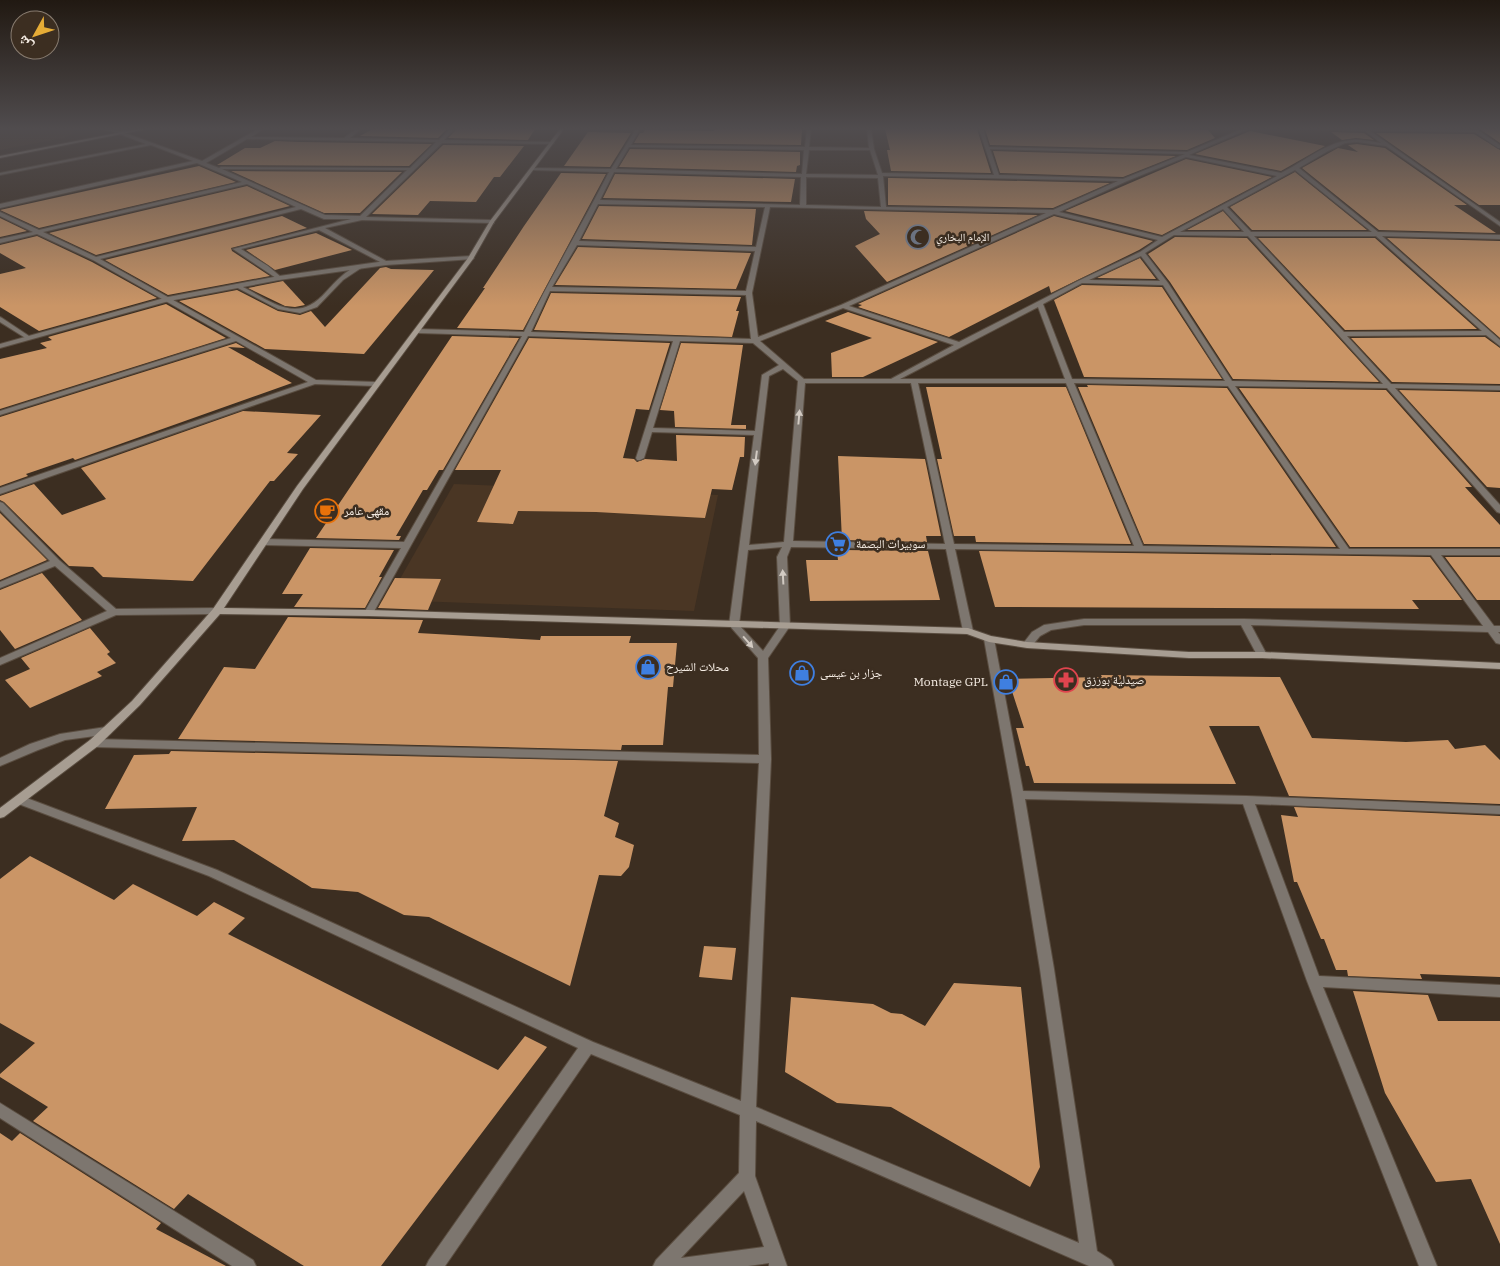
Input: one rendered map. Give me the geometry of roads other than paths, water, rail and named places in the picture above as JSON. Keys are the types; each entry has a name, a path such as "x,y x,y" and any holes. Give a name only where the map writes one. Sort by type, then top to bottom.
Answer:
{"main road":[{"path":"0,814 94,743 136,703 217,611 376,384 471,258 492,222 518,188"},
{"path":"217,611 369,612 968,631 989,640 1026,645 1189,655 1262,656 1500,666"}],"street":[{"path":"0,206 81,188"},
{"path":"0,241 223,188"},
{"path":"262,188 324,217 492,222"},
{"path":"280,278 236,249 360,219 392,188"},
{"path":"369,612 527,333 548,290 605,188"},
{"path":"803,207 804,188"},
{"path":"881,188 884,209"},
{"path":"417,331 755,340 843,306 1107,188"},
{"path":"892,380 1080,282 1142,253 1163,239 1176,234 1258,188"},
{"path":"1320,188 1377,234 1500,344"},
{"path":"1449,188 1500,224"},
{"path":"598,202 1054,212 1163,239"},
{"path":"683,1266 776,1260 747,1176 748,1111 765,759 762,658 785,626 782,556 788,544 802,381 797,374 783,366 755,340 749,293 768,206"},
{"path":"95,260 301,207"},
{"path":"1224,207 1342,334 1500,510"},
{"path":"0,214 95,260 168,299 314,382"},
{"path":"320,228 386,263"},
{"path":"1176,234 1377,234 1500,237"},
{"path":"575,243 759,249"},
{"path":"1142,253 1165,283 1230,384 1346,552"},
{"path":"0,346 168,299 280,278 386,263 471,258"},
{"path":"239,287 280,308 300,311 321,303 340,279 359,267"},
{"path":"1080,282 1165,283"},
{"path":"548,290 749,293"},
{"path":"1040,304 1069,381 1139,548"},
{"path":"843,306 961,345"},
{"path":"0,320 29,338"},
{"path":"1342,334 1487,333"},
{"path":"640,458 677,338"},
{"path":"0,413 236,339"},
{"path":"762,658 734,625 766,375 783,366"},
{"path":"914,380 948,546 968,631"},
{"path":"802,381 1069,381 1500,388"},
{"path":"0,491 314,382 376,384"},
{"path":"648,430 759,433"},
{"path":"0,505 56,562 114,612"},
{"path":"264,542 407,545"},
{"path":"745,548 788,544 1346,552 1500,552"},
{"path":"1434,552 1496,629 1500,641"},
{"path":"0,584 56,562"},
{"path":"0,662 114,612 217,611"},
{"path":"1026,645 1036,634 1048,627 1084,622 1244,622 1496,629"},
{"path":"1244,622 1262,656"},
{"path":"989,640 1018,795 1047,969 1089,1256"},
{"path":"0,762 34,747 64,737 106,731"},
{"path":"94,743 765,759"},
{"path":"1018,795 1247,800 1500,810"},
{"path":"20,800 213,873 588,1046 748,1111 1089,1256 1104,1266"},
{"path":"1247,800 1314,981 1428,1266"},
{"path":"1314,981 1500,992"},
{"path":"435,1266 588,1046"},
{"path":"0,1110 248,1266"},
{"path":"662,1266 747,1176"}],"place":[{"name":"الإمام البخاري","path":"918,237"},
{"name":"مقهى عامر","path":"327,511"},
{"name":"سوبيرات البصمة","path":"838,544"},
{"name":"محلات الشيرح","path":"648,667"},
{"name":"جزار بن عيسى","path":"802,673"},
{"name":"صيدلية بورزق","path":"1066,680"},
{"name":"Montage GPL","path":"1006,682"}]}
